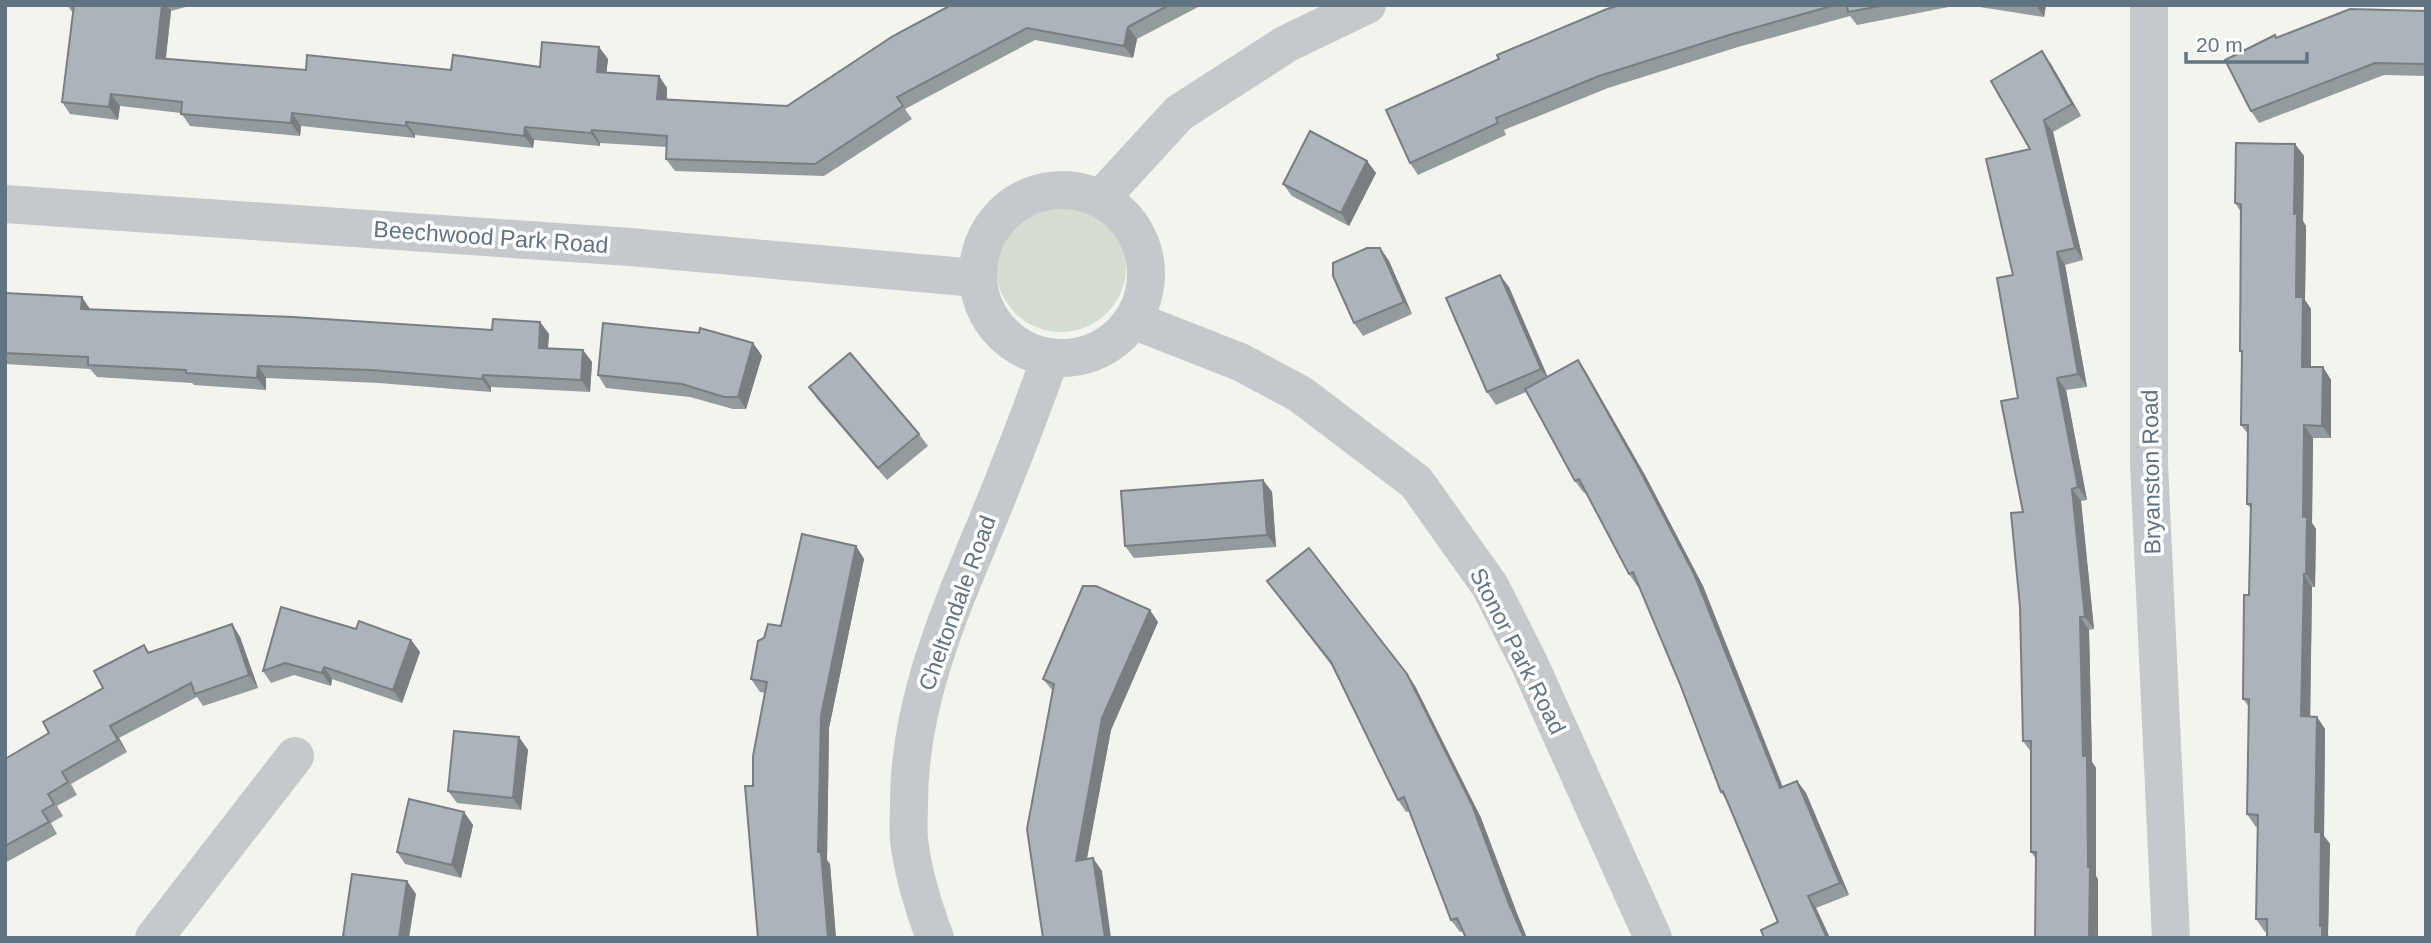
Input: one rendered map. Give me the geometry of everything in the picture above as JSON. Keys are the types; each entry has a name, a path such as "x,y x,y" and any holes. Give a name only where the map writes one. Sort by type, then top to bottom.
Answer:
{"street":[{"path":"1101,198 1179,113 1286,44 1367,5"},
{"name":"Bryanston Road","path":"2149,5 2149,464 2171,938"},
{"path":"1058,189 1101,198 1120,212 1135,231 1144,252 1147,275 1143,299 1133,320 1113,341 1088,355 1069,358 1050,358 1022,349 999,331 983,306 976,278 986,235 1016,202 1058,189"},
{"name":"Beechwood Park Road","path":"5,204 630,247 976,278"},
{"name":"Stonor Park Road","path":"1133,320 1240,362 1300,394 1416,482 1490,586 1530,665 1653,938"},
{"name":"Cheltondale Road","path":"934,938 919,892 909,838 909,779 913,737 941,632 1024,432 1050,358"},
{"path":"154,938 295,756"}],"shaded area":[{"path":"1061,202 1086,207 1107,221 1121,242 1126,267 1121,292 1107,313 1086,327 1061,332 1036,327 1015,313 1001,292 996,267 1001,242 1015,221 1036,207"}],"building":[{"path":"74,5 162,5 156,58 306,70 307,55 451,70 453,55 540,67 542,42 599,47 597,72 659,76 657,99 787,106 893,36 951,5 1169,5 1128,27 1124,46 1027,28 897,97 903,106 815,164 666,159 667,136 525,127 524,136 406,122 406,126 292,113 291,123 181,114 182,102 111,94 109,107 62,102"},
{"path":"1620,5 1835,5 1599,76 1496,118 1498,123 1410,163 1386,110 1499,59 1497,55"},
{"path":"1847,5 1886,5 1848,12"},
{"path":"2350,9 2426,11 2426,64 2375,63 2251,111 2225,60 2275,35 2276,38"},
{"path":"2042,51 2072,104 2044,120 2075,248 2057,252 2078,374 2057,378 2078,487 2072,489 2085,617 2080,617 2083,756 2087,756 2089,938 2035,938 2036,852 2031,852 2031,741 2023,741 2020,607 2011,513 2023,512 2001,401 2018,398 1997,278 2013,275 1986,159 2030,149 1991,81"},
{"path":"1310,131 1367,161 1341,213 1283,184"},
{"path":"2236,143 2295,144 2296,297 2303,297 2302,367 2323,367 2322,426 2304,425 2303,517 2307,517 2301,716 2317,717 2315,832 2321,832 2322,938 2267,938 2267,919 2256,919 2258,815 2247,814 2249,699 2243,699 2244,595 2249,595 2251,504 2247,504 2248,425 2241,425 2241,204 2235,203"},
{"path":"1367,248 1380,248 1404,302 1354,323 1333,276 1333,263"},
{"path":"1500,275 1541,369 1487,392 1446,298"},
{"path":"5,293 82,297 81,309 293,317 492,330 493,319 540,322 539,348 583,350 581,380 483,375 482,379 371,370 258,366 257,378 186,373 186,370 88,365 88,357 5,353"},
{"path":"603,323 699,333 700,328 753,343 738,397 724,397 682,384 598,375"},
{"path":"850,353 919,434 878,468 809,387"},
{"path":"1578,360 1694,574 1780,788 1797,781 1840,883 1808,896 1827,938 1764,938 1761,930 1778,922 1723,791 1721,792 1633,572 1629,574 1579,479 1575,481 1525,389"},
{"path":"1263,480 1267,535 1125,546 1121,491"},
{"path":"802,534 856,546 821,716 818,852 821,852 828,938 758,938 745,786 753,786 753,756 767,682 751,679 758,641 764,638 768,624 781,626"},
{"path":"1309,548 1407,674 1472,805 1524,938 1466,938 1457,918 1451,920 1404,797 1398,800 1331,662 1267,581"},
{"path":"1083,586 1096,586 1150,610 1102,718 1076,861 1093,858 1105,938 1043,938 1027,829 1054,684 1043,679"},
{"path":"281,607 356,629 359,621 411,640 393,690 324,667 322,673 285,663 263,671"},
{"path":"232,624 249,675 195,694 191,683 110,726 118,740 62,772 68,782 48,794 54,804 42,811 49,822 5,846 5,759 49,733 43,722 103,688 94,671 144,645 148,653"},
{"path":"454,731 519,737 513,798 448,791"},
{"path":"409,799 464,812 452,865 397,852"},
{"path":"352,874 407,881 399,938 343,936"}]}
